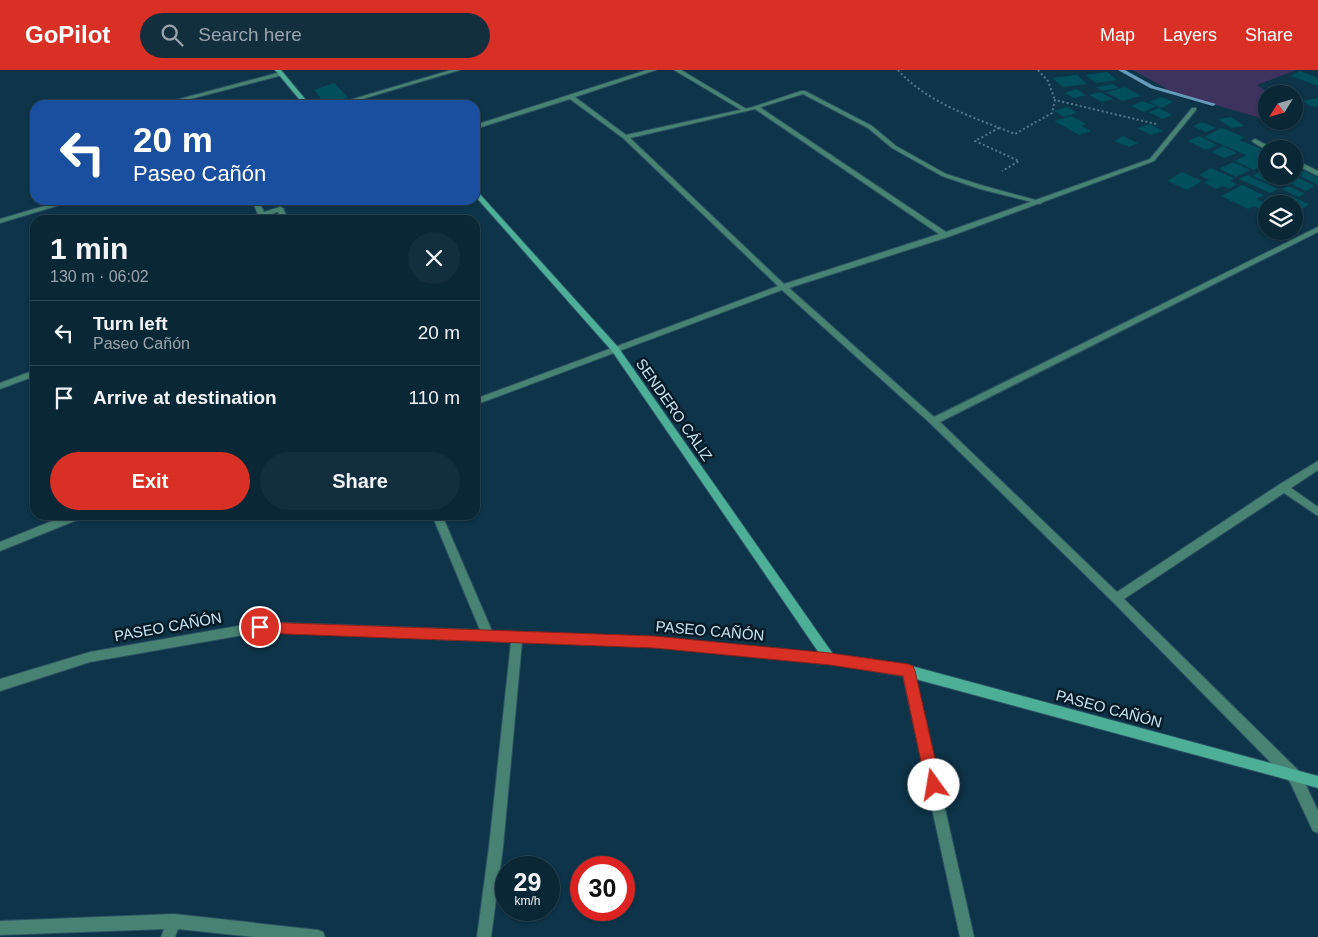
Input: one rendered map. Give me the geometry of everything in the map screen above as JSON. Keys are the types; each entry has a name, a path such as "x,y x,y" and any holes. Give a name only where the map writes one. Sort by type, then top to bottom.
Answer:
{"street":[{"path":"353,100 457,70"},
{"path":"480,125 653,70"},
{"path":"678,70 745,110"},
{"path":"178,100 279,72 303,100"},
{"path":"625,137 745,110 803,92 870,126 894,147 944,175 982,188 1040,202"},
{"path":"570,96 625,137 783,287 933,421 1116,598 1295,777 1318,826"},
{"path":"756,107 945,235"},
{"path":"480,400 783,287 945,235 1152,160 1194,109"},
{"path":"1303,166 1318,174"},
{"name":"SENDERO CÁLIZ","path":"480,198 615,349 830,659"},
{"path":"0,221 56,205"},
{"path":"262,215 280,209 283,215"},
{"path":"933,421 1318,230"},
{"path":"0,386 30,375"},
{"path":"1116,598 1283,486 1318,465"},
{"path":"1283,486 1318,512"},
{"path":"0,548 66,520"},
{"path":"439,520 488,636"},
{"name":"PASEO CAÑÓN","path":"0,685 90,657 260,627 654,642 830,659 908,671 1318,782"},
{"path":"484,937 496,847 518,638"},
{"path":"908,671 967,937"},
{"path":"168,937 174,921"},
{"path":"0,928 174,921 318,937"}],"path":[{"path":"898,70 902,76 932,96 1015,134 1052,113 1055,100 1048,81 1038,70"},
{"path":"1055,100 1177,129"},
{"path":"1000,128 974,141 1019,161 1001,172"}],"shaded area":[{"path":"1133,70 1296,70 1257,85 1258,117 1174,93"}],"building":[{"path":"1300,71 1318,78 1318,86 1291,76"},
{"path":"1107,72 1117,80 1096,83 1085,75"},
{"path":"1077,75 1087,84 1063,87 1052,78"},
{"path":"334,83 348,98 322,100 314,90"},
{"path":"1113,84 1119,88 1102,91 1096,87"},
{"path":"1125,87 1141,96 1122,101 1106,92"},
{"path":"1076,89 1086,95 1074,98 1064,93"},
{"path":"1100,92 1113,99 1102,102 1089,95"},
{"path":"1161,97 1173,102 1161,108 1149,102"},
{"path":"1318,98 1318,106 1312,107 1303,101"},
{"path":"1142,101 1156,106 1144,112 1131,106"},
{"path":"1067,107 1077,113 1064,117 1054,111"},
{"path":"1159,108 1172,115 1162,119 1149,112"},
{"path":"1071,116 1086,124 1082,126 1091,131 1079,135 1054,121"},
{"path":"1231,117 1244,126 1231,128 1218,119"},
{"path":"1202,122 1216,128 1206,132 1193,126"},
{"path":"1150,124 1163,131 1151,135 1137,128"},
{"path":"1222,128 1244,137 1240,140 1258,148 1258,167 1254,170 1235,161 1246,155 1204,137"},
{"path":"1123,136 1138,143 1129,147 1114,141"},
{"path":"1199,136 1217,145 1206,150 1188,141"},
{"path":"1223,146 1237,153 1224,158 1211,152"},
{"path":"1233,162 1250,170 1236,177 1219,169"},
{"path":"1211,168 1234,178 1230,181 1237,184 1229,189 1222,186 1217,189 1204,183 1209,180 1199,175"},
{"path":"1303,170 1318,178 1318,185 1303,178"},
{"path":"1182,172 1202,181 1187,190 1167,181"},
{"path":"1247,175 1258,180 1258,185 1269,185 1278,189 1270,193 1239,179"},
{"path":"1303,180 1315,186 1306,191 1293,185 1303,185"},
{"path":"1242,185 1264,195 1258,195 1258,208 1254,206 1248,209 1221,196"},
{"path":"1289,186 1305,194 1294,195 1282,189"},
{"path":"1303,201 1309,204 1303,208"}],"waterway":[{"path":"1121,70 1152,87 1213,104"}],"route":[{"path":"260,627 654,642 830,659 908,671 934,785"}]}
